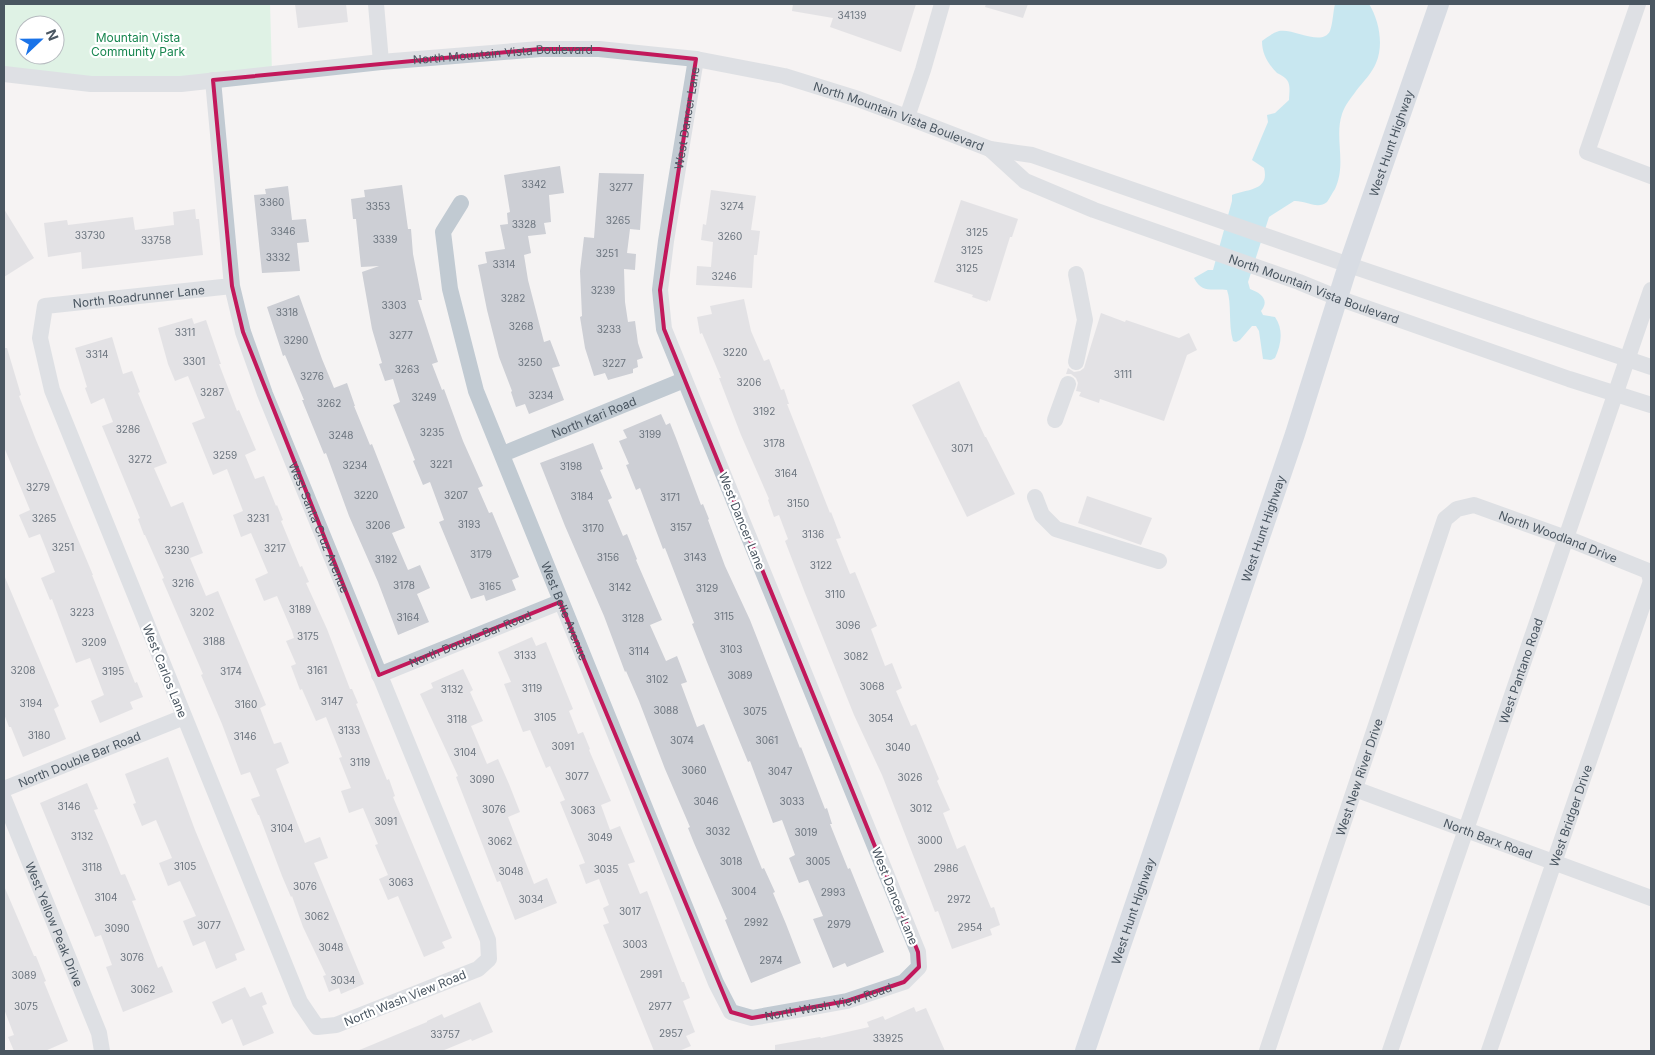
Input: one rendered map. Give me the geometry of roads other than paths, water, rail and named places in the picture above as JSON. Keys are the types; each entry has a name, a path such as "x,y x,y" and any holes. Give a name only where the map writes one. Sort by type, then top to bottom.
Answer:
{"main road":[{"name":"West Hunt Highway","path":"1085,1051 1295,434 1338,298 1439,4"}],"street":[{"path":"376,4 381,62"},
{"path":"907,117 942,4"},
{"path":"1638,4 1587,152 1651,176"},
{"name":"North Mountain Vista Boulevard","path":"4,74 90,84 181,84 381,62 550,49 600,49 696,59 784,76 907,117 990,149 1032,155 1349,266 1651,367"},
{"name":"West Dancer Lane","path":"696,59 666,241 660,290 664,329 918,952 919,967"},
{"name":"West Santa Cruz Avenue","path":"213,80 232,286 243,332 265,394 488,940 489,959"},
{"name":"North Mountain Vista Boulevard","path":"990,149 1025,181 1094,210 1299,282 1338,298 1651,405"},
{"name":"West Belle Avenue","path":"461,203 443,232 450,289 476,390 503,454 560,602 716,983 731,1012"},
{"path":"1076,274 1084,320 1076,362"},
{"name":"North Roadrunner Lane","path":"46,306 232,286"},
{"name":"West Pantano Road","path":"1390,1051 1651,290"},
{"name":"West Carlos Lane","path":"46,306 40,338 52,390 300,1002 317,1027"},
{"name":"North Kari Road","path":"503,454 684,380"},
{"path":"1055,420 1068,384"},
{"path":"1035,497 1042,515 1056,529 1159,561"},
{"name":"North Woodland Drive","path":"1457,508 1474,505 1566,538 1648,571 1651,581"},
{"name":"West New River Drive","path":"1267,1051 1445,519 1457,508"},
{"name":"West Bridger Drive","path":"1488,1051 1651,581"},
{"name":"North Double Bar Road","path":"379,675 560,602"},
{"name":"North Double Bar Road","path":"4,790 184,717"},
{"name":"North Barx Road","path":"1355,789 1651,898"},
{"name":"West Yellow Peak Drive","path":"4,799 99,1033 102,1051"},
{"name":"North Wash View Road","path":"317,1027 336,1025 354,1018 478,968 489,959"},
{"name":"North Wash View Road","path":"731,1012 752,1018 847,1001 904,982 919,967"}],"water":[{"path":"1335,4 1369,4 1378,25 1380,48 1372,70 1348,102 1342,114 1339,132 1340,170 1335,189 1327,202 1315,205 1294,201 1269,217 1248,282 1250,289 1263,297 1265,303 1261,311 1263,315 1275,317 1281,332 1279,348 1275,358 1271,360 1263,359 1259,331 1256,326 1252,326 1240,340 1233,341 1227,290 1204,288 1194,278 1208,270 1213,270 1232,195 1256,188 1264,181 1264,168 1252,160 1268,122 1267,115 1275,113 1289,100 1288,82 1268,62 1264,54 1262,41 1279,31 1314,37 1326,35 1331,28"}],"park label":[{"name":"Mountain Vista Community Park","path":"138,44"}]}
